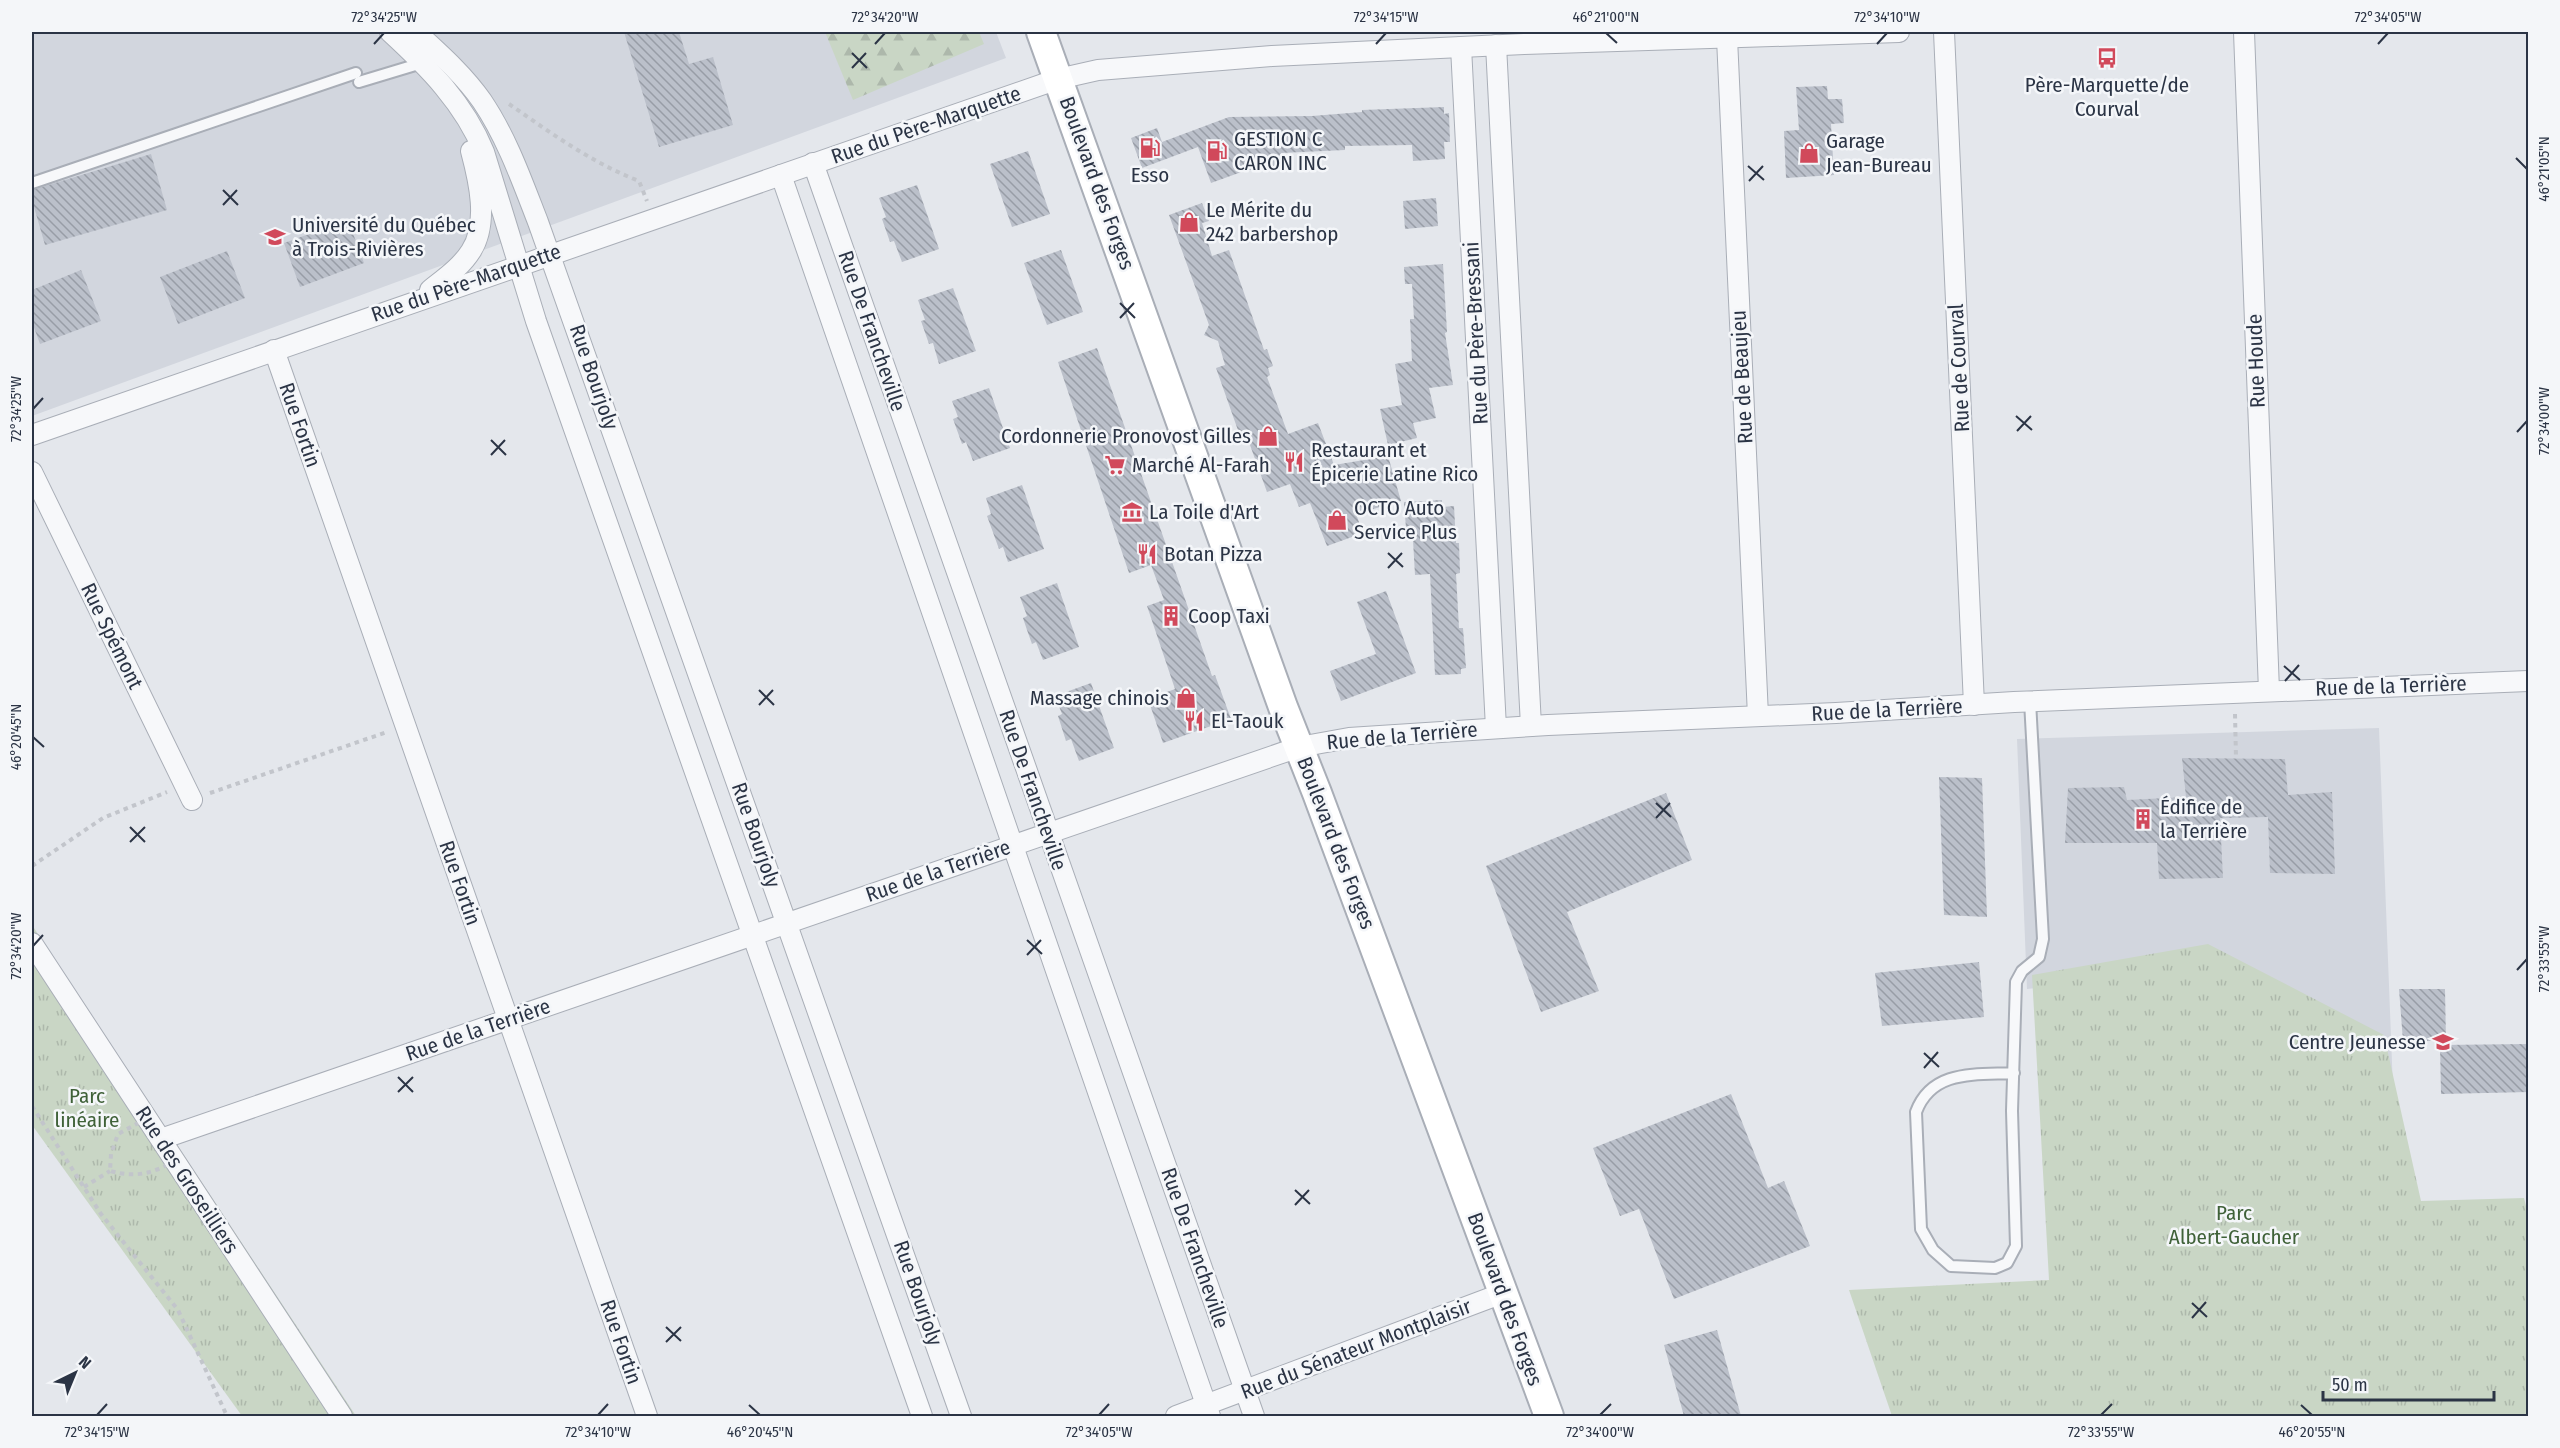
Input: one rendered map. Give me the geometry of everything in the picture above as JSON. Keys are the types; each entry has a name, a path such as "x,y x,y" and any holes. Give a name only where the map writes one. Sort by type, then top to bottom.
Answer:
{"main road":[{"name":"Boulevard des Forges","path":"1041,32 1299,747 1549,1416"}],"street":[{"name":"Rue Bourjoly","path":"390,32 441,83 466,117 483,152 536,321 922,1416"},
{"name":"Rue Bourjoly","path":"416,32 457,71 482,100 512,158 549,254 961,1416"},
{"name":"Rue du Père-Marquette","path":"32,435 519,264 1058,79 1098,70 1225,59 1496,45 1899,32"},
{"name":"Rue de Courval","path":"1944,32 1974,705"},
{"name":"Rue Houde","path":"2244,32 2269,691"},
{"name":"Rue de Beaujeu","path":"1727,38 1758,716"},
{"name":"Rue du Père-Bressani","path":"1496,45 1531,726"},
{"name":"Rue du Père-Bressani","path":"1461,47 1496,728"},
{"path":"419,299 460,264 476,241 480,224 480,203 466,117"},
{"name":"Rue De Francheville","path":"813,163 1254,1416"},
{"name":"Rue De Francheville","path":"781,175 1208,1411"},
{"name":"Rue Fortin","path":"274,350 647,1416"},
{"name":"Rue Spémont","path":"32,472 192,800"},
{"name":"Rue de la Terrière","path":"161,1139 1299,747 1349,738 1531,726 2030,701 2529,681"},
{"name":"Rue des Groseilliers","path":"32,943 342,1416"},
{"name":"Rue du Sénateur Montplaisir","path":"1176,1416 1208,1411 1245,1392 1503,1293"}],"lane":[{"path":"32,183 358,77 422,63"},
{"path":"2014,1073 1962,1076 1943,1081 1921,1099 1916,1112 1921,1229 1933,1250 1951,1266 1995,1268 2007,1263 2016,1246 2012,1111 2014,1073 2016,982 2022,971 2039,957 2043,939 2030,701"}],"path":[{"path":"482,100 498,96 584,154 615,172 639,181 653,218"},
{"path":"2234,692 2236,758"},
{"path":"192,800 405,726"},
{"path":"32,866 104,818 148,800"},
{"path":"32,1106 101,1214 178,1310 227,1416"},
{"path":"84,1187 110,1171 129,1176 139,1175 169,1164 161,1139 142,1121 124,1129 114,1141 110,1171"}],"shaded area":[{"name":"Université du Québec à Trois-Rivières","path":"32,32 996,32 1006,58 32,416"},
{"path":"2379,728 2400,1269 2155,975 2027,989 2017,739"}],"green space":[{"path":"825,32 979,32 984,44 853,100"},
{"name":"Parc linéaire","path":"32,925 356,1416 242,1416 32,1125"},
{"name":"Parc Albert-Gaucher","path":"2208,944 2384,1035 2421,1201 2524,1198 2528,1214 2528,1416 1892,1416 1849,1290 2049,1280 2032,975"}],"building":[{"path":"624,32 679,32 689,64 713,57 733,125 659,147"},
{"name":"Garage Jean-Bureau","path":"1827,86 1828,99 1842,99 1844,123 1831,124 1834,175 1786,178 1784,131 1799,130 1796,87"},
{"path":"1444,107 1444,114 1449,113 1450,142 1444,142 1445,159 1413,161 1412,145 1345,146 1345,150 1281,153 1282,168 1247,170 1211,183 1198,147 1142,168 1131,138 1157,128 1162,142 1229,117 1312,116 1362,112 1362,110"},
{"path":"1028,151 1050,214 1012,227 990,164"},
{"path":"151,154 167,210 45,245 32,200 32,190"},
{"path":"917,185 939,249 902,262 894,241 890,242 882,219 886,217 879,198"},
{"path":"1436,198 1438,226 1405,229 1403,201"},
{"path":"1202,203 1209,221 1202,223 1212,256 1229,250 1264,350 1267,349 1273,366 1268,368 1270,375 1267,377 1288,434 1318,423 1334,465 1388,456 1401,501 1356,514 1363,533 1327,546 1310,503 1299,507 1290,484 1267,492 1246,434 1240,436 1216,368 1225,365 1218,341 1204,335 1209,325 1169,215"},
{"path":"348,220 364,263 300,287 284,243"},
{"path":"1061,250 1083,312 1047,325 1024,263"},
{"path":"227,251 245,298 178,324 160,277"},
{"path":"1443,264 1447,332 1445,333 1453,385 1429,388 1436,418 1413,423 1417,438 1388,445 1380,409 1402,405 1395,364 1412,361 1410,319 1414,319 1412,284 1405,284 1404,267"},
{"path":"81,270 101,321 40,344 32,322 32,290"},
{"path":"953,288 976,351 939,364 933,343 929,344 921,321 925,320 918,300"},
{"path":"1097,348 1212,676 1215,675 1231,719 1163,743 1148,699 1175,689 1147,606 1164,600 1151,565 1129,573 1058,362"},
{"path":"989,388 1010,448 973,461 966,442 962,444 953,419 958,417 952,401"},
{"path":"1022,485 1044,549 1008,562 1003,547 999,549 987,516 991,514 986,498"},
{"path":"1442,500 1442,507 1454,506 1456,543 1459,543 1460,573 1456,574 1459,628 1463,628 1466,668 1461,669 1461,674 1435,675 1430,574 1415,575 1413,540 1407,541 1404,502"},
{"path":"1057,583 1079,647 1043,660 1036,642 1032,644 1023,618 1027,616 1020,597"},
{"path":"1386,591 1416,673 1341,701 1330,671 1376,654 1357,602"},
{"path":"1091,683 1114,748 1079,761 1071,739 1066,741 1058,716 1062,714 1055,696"},
{"name":"Édifice de la Terrière","path":"2182,758 2285,759 2288,795 2332,792 2335,874 2270,873 2268,817 2220,818 2223,878 2159,879 2157,843 2065,843 2068,788 2124,787 2127,800 2186,797"},
{"path":"1939,777 1982,778 1987,917 1944,915"},
{"path":"1666,793 1692,860 1567,912 1599,991 1541,1012 1486,866"},
{"path":"1979,962 1984,1017 1882,1026 1875,973"},
{"path":"2399,989 2445,989 2446,1041 2403,1041"},
{"name":"Centre Jeunesse","path":"2529,1044 2529,1092 2441,1094 2440,1045"},
{"path":"1731,1094 1768,1188 1784,1181 1810,1246 1674,1299 1639,1209 1620,1216 1593,1148"},
{"path":"1717,1330 1741,1416 1684,1416 1664,1345"}],"place":[{"name":"Père-Marquette/de Courval","path":"2107,58"},
{"name":"Esso","path":"1150,148"},
{"name":"GESTION C CARON INC","path":"1217,151"},
{"name":"Garage Jean-Bureau","path":"1809,153"},
{"name":"Le Mérite du 242 barbershop","path":"1189,222"},
{"name":"Université du Québec à Trois-Rivières","path":"275,237"},
{"name":"Cordonnerie Pronovost Gilles","path":"1268,436"},
{"name":"Restaurant et Épicerie Latine Rico","path":"1294,462"},
{"name":"Marché Al-Farah","path":"1115,465"},
{"name":"La Toile d'Art","path":"1132,512"},
{"name":"OCTO Auto Service Plus","path":"1337,520"},
{"name":"Botan Pizza","path":"1147,554"},
{"name":"Coop Taxi","path":"1171,616"},
{"name":"Massage chinois","path":"1186,698"},
{"name":"El-Taouk","path":"1194,721"},
{"name":"Édifice de la Terrière","path":"2143,819"},
{"name":"Centre Jeunesse","path":"2443,1042"}]}
